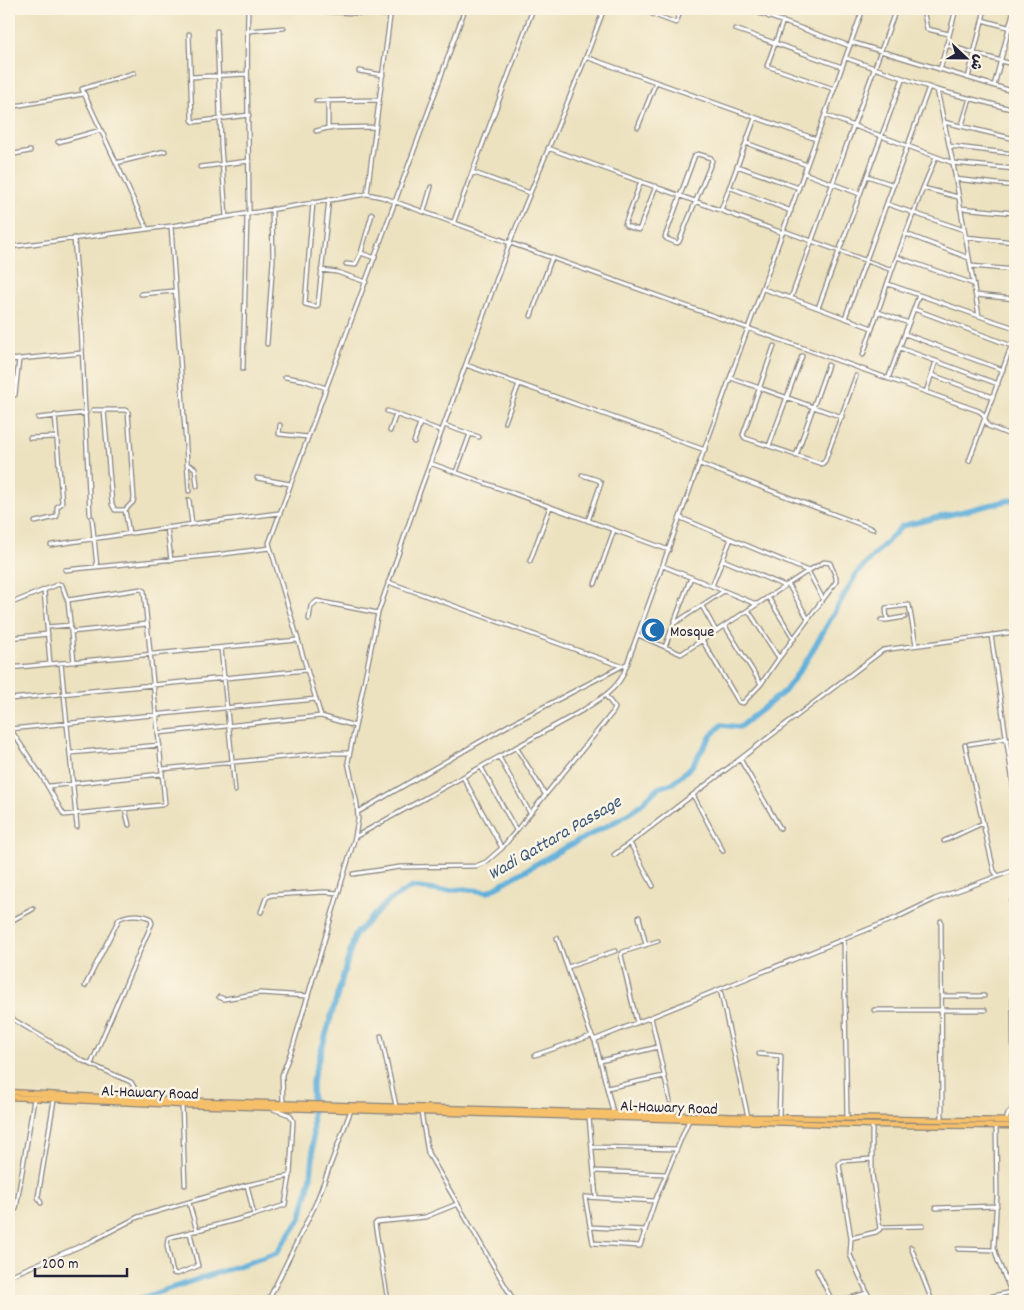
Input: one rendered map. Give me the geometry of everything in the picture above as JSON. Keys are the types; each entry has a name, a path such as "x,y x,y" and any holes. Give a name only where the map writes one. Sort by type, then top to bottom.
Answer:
{"highway":[{"name":"Al-Hawary Road","path":"9,1092 283,1103 291,1106"},
{"name":"Al-Hawary Road","path":"9,1097 268,1107 291,1106"},
{"path":"291,1106 322,1106"},
{"name":"Al-Hawary Road","path":"322,1106 350,1110 421,1112 613,1112 748,1117 1015,1121"},
{"name":"Al-Hawary Road","path":"322,1106 396,1106 589,1117 872,1125 1015,1126"}],"street":[{"path":"9,24 14,9"},
{"path":"243,369 249,161 246,74 248,9"},
{"path":"367,194 391,9"},
{"path":"321,716 269,543 396,202 465,9"},
{"path":"454,221 532,9"},
{"path":"283,1103 283,1070 293,1046 355,837 356,794 348,767 349,753 378,613 510,242 604,9"},
{"path":"654,9 652,14 676,23 681,9"},
{"path":"748,9 757,10 769,16 851,44 1015,92"},
{"path":"769,16 772,9"},
{"path":"355,837 606,696 621,679 863,9"},
{"path":"791,298 896,9"},
{"path":"923,9 927,29 949,34"},
{"path":"940,70 956,9"},
{"path":"968,78 985,9"},
{"path":"994,86 1014,9"},
{"path":"318,12 391,15"},
{"path":"982,20 1015,29"},
{"path":"783,21 767,66 834,89"},
{"path":"248,31 284,28"},
{"path":"735,29 842,67"},
{"path":"217,31 226,218"},
{"path":"189,34 192,120 194,122 248,115"},
{"path":"946,45 1015,65"},
{"path":"586,57 816,140"},
{"path":"846,58 937,90 1015,110"},
{"path":"359,71 383,75"},
{"path":"134,73 83,88 83,94 147,229"},
{"path":"191,77 246,74"},
{"path":"818,308 903,78"},
{"path":"638,126 656,82"},
{"path":"844,318 894,185 928,87"},
{"path":"937,90 950,146 979,316"},
{"path":"9,107 83,94"},
{"path":"962,125 970,98"},
{"path":"328,100 328,128"},
{"path":"316,101 379,100"},
{"path":"825,115 882,138 953,163 1015,169"},
{"path":"721,210 755,118"},
{"path":"944,122 1015,139"},
{"path":"316,131 328,128 376,127"},
{"path":"58,142 101,130"},
{"path":"746,143 807,165"},
{"path":"950,146 1015,154"},
{"path":"548,148 892,270"},
{"path":"9,155 30,151"},
{"path":"116,163 165,151"},
{"path":"698,154 711,158 712,161 680,242 677,243 672,242 665,236 680,195 695,155 698,154"},
{"path":"863,355 892,270 936,157"},
{"path":"200,166 249,161"},
{"path":"737,166 799,188"},
{"path":"472,172 530,193"},
{"path":"804,174 860,194"},
{"path":"867,176 894,185"},
{"path":"955,179 1015,186"},
{"path":"641,181 625,224 639,230 656,186"},
{"path":"424,211 431,188"},
{"path":"729,188 791,211"},
{"path":"923,188 958,197"},
{"path":"9,247 226,218 367,194 454,221 979,411 983,414 984,420 989,427 1015,436"},
{"path":"313,202 305,305 316,307 318,306 329,199"},
{"path":"887,204 964,230"},
{"path":"960,208 1015,213"},
{"path":"267,344 273,260 272,209"},
{"path":"346,264 355,265 361,254 372,214"},
{"path":"171,226 189,491"},
{"path":"906,234 970,258"},
{"path":"965,237 1015,242"},
{"path":"74,238 91,516 97,567"},
{"path":"361,254 375,258"},
{"path":"531,316 552,256"},
{"path":"897,257 974,285"},
{"path":"971,266 1015,270"},
{"path":"321,270 337,272 366,282"},
{"path":"888,284 1015,328"},
{"path":"763,289 872,328"},
{"path":"141,294 174,292"},
{"path":"888,378 919,295"},
{"path":"976,295 1015,299"},
{"path":"914,309 1013,344"},
{"path":"878,312 909,323"},
{"path":"905,334 1003,370"},
{"path":"970,461 1015,336"},
{"path":"774,346 743,437 820,464 824,463 856,376"},
{"path":"900,348 998,384"},
{"path":"9,360 82,353"},
{"path":"769,446 802,356"},
{"path":"15,395 19,359"},
{"path":"926,392 936,361"},
{"path":"466,365 705,450"},
{"path":"796,456 828,365"},
{"path":"932,375 993,398"},
{"path":"285,378 303,380 326,388"},
{"path":"731,378 842,417"},
{"path":"505,422 519,384"},
{"path":"93,410 104,410 128,411 134,498 133,502 125,510 115,510 112,504 104,410"},
{"path":"387,411 442,431"},
{"path":"38,418 55,414 86,412"},
{"path":"35,522 56,517 57,507 62,503 55,414"},
{"path":"390,431 396,414"},
{"path":"414,442 420,423"},
{"path":"280,425 279,434 308,438"},
{"path":"444,425 479,437"},
{"path":"456,472 470,434"},
{"path":"30,438 57,437"},
{"path":"430,463 669,550"},
{"path":"186,464 195,468 198,486"},
{"path":"700,464 873,529"},
{"path":"582,475 600,482 588,521"},
{"path":"257,478 290,484"},
{"path":"189,500 192,524"},
{"path":"530,561 550,507"},
{"path":"125,510 129,533"},
{"path":"51,545 168,527 279,513"},
{"path":"681,517 808,571 823,599"},
{"path":"168,527 171,560"},
{"path":"595,584 614,530"},
{"path":"712,586 732,539"},
{"path":"65,570 270,548"},
{"path":"723,560 786,585 808,619"},
{"path":"638,635 681,654 724,625 808,571 824,562 830,563 836,577 836,582 761,684 741,704 702,640"},
{"path":"663,566 757,604"},
{"path":"665,647 690,577"},
{"path":"388,582 622,666"},
{"path":"9,604 61,584 68,600 74,662"},
{"path":"68,600 142,589 144,592 156,715 160,745 165,802 163,804 125,809 63,814 48,786 10,728 67,724 156,715 316,699"},
{"path":"44,590 50,665"},
{"path":"674,624 725,591"},
{"path":"768,597 794,639"},
{"path":"309,619 311,606 317,602 378,613"},
{"path":"887,620 886,608 909,605 916,645"},
{"path":"702,606 716,631"},
{"path":"748,610 779,658"},
{"path":"881,620 905,617"},
{"path":"71,632 147,624"},
{"path":"47,627 71,625"},
{"path":"724,625 761,684"},
{"path":"614,855 882,651 1015,632"},
{"path":"9,638 48,634"},
{"path":"991,635 1015,797"},
{"path":"9,668 298,640"},
{"path":"220,648 235,792"},
{"path":"357,812 509,725 628,663"},
{"path":"61,664 77,827"},
{"path":"9,699 307,670"},
{"path":"353,874 400,867 476,866 486,862 502,848 613,712 614,708 606,696"},
{"path":"158,733 321,716 355,726"},
{"path":"998,876 994,871 967,744 1006,738"},
{"path":"70,753 160,745"},
{"path":"516,747 545,794"},
{"path":"162,769 326,753 349,753"},
{"path":"499,757 530,813"},
{"path":"740,759 780,828"},
{"path":"481,767 516,830"},
{"path":"48,786 162,774"},
{"path":"463,777 502,848"},
{"path":"693,795 722,851"},
{"path":"125,809 129,825"},
{"path":"944,842 983,823"},
{"path":"630,843 653,886"},
{"path":"594,1040 896,918 935,899 1015,870"},
{"path":"261,912 266,898 270,895 338,893"},
{"path":"1006,1122 1008,1114 1014,1106 1012,901"},
{"path":"9,922 33,909"},
{"path":"85,986 119,919 130,915 150,918 152,923 91,1064"},
{"path":"639,917 646,945"},
{"path":"941,921 942,1121"},
{"path":"557,938 594,1040 613,1112"},
{"path":"844,939 846,1119"},
{"path":"637,1023 621,955 623,952 658,941"},
{"path":"568,967 615,952"},
{"path":"720,989 748,1117"},
{"path":"219,997 224,999 260,993 308,996"},
{"path":"940,996 984,996"},
{"path":"874,1010 985,1010"},
{"path":"9,1017 91,1064 131,1082 134,1087 132,1098"},
{"path":"651,1017 670,1102"},
{"path":"381,1036 396,1106"},
{"path":"535,1055 591,1036"},
{"path":"600,1061 658,1047"},
{"path":"759,1054 781,1056 779,1117"},
{"path":"607,1088 664,1076"},
{"path":"16,1208 34,1099"},
{"path":"42,1203 38,1197 54,1100"},
{"path":"182,1104 184,1185"},
{"path":"190,1233 198,1266 177,1274 173,1273 167,1246 168,1238 285,1206 290,1176 292,1118 289,1114 268,1107"},
{"path":"268,1301 316,1203 350,1110"},
{"path":"421,1112 428,1153 514,1301"},
{"path":"589,1117 596,1197"},
{"path":"655,1201 586,1196 584,1198 594,1243 637,1247 640,1245 655,1201 689,1119"},
{"path":"851,1238 876,1232 880,1227 872,1174 872,1125"},
{"path":"996,1126 994,1250 1015,1301"},
{"path":"592,1147 677,1149"},
{"path":"871,1301 850,1255 851,1238 839,1164 842,1161 872,1159"},
{"path":"594,1171 666,1174"},
{"path":"9,1276 90,1242 138,1217 248,1185 290,1176"},
{"path":"248,1185 254,1216"},
{"path":"189,1203 197,1231"},
{"path":"388,1301 375,1224 377,1222 426,1217 457,1204"},
{"path":"936,1208 996,1206"},
{"path":"880,1227 923,1226"},
{"path":"590,1227 645,1230"},
{"path":"911,1247 932,1301"},
{"path":"958,1249 994,1250"},
{"path":"817,1270 832,1301"},
{"path":"972,1301 1011,1292"},
{"path":"840,1301 867,1293"}],"waterway":[{"name":"Wadi Qattara Passage","path":"132,1301 277,1253 301,1217 311,1176 313,1158 312,1082 355,935 387,902 412,887 441,891 464,889 488,892 557,852 620,819 637,808 658,788 673,783 691,767 711,736 721,725 739,727 785,691 807,660 857,573 902,526 1015,499"}],"place":[{"name":"Mosque","path":"653,630"}]}
